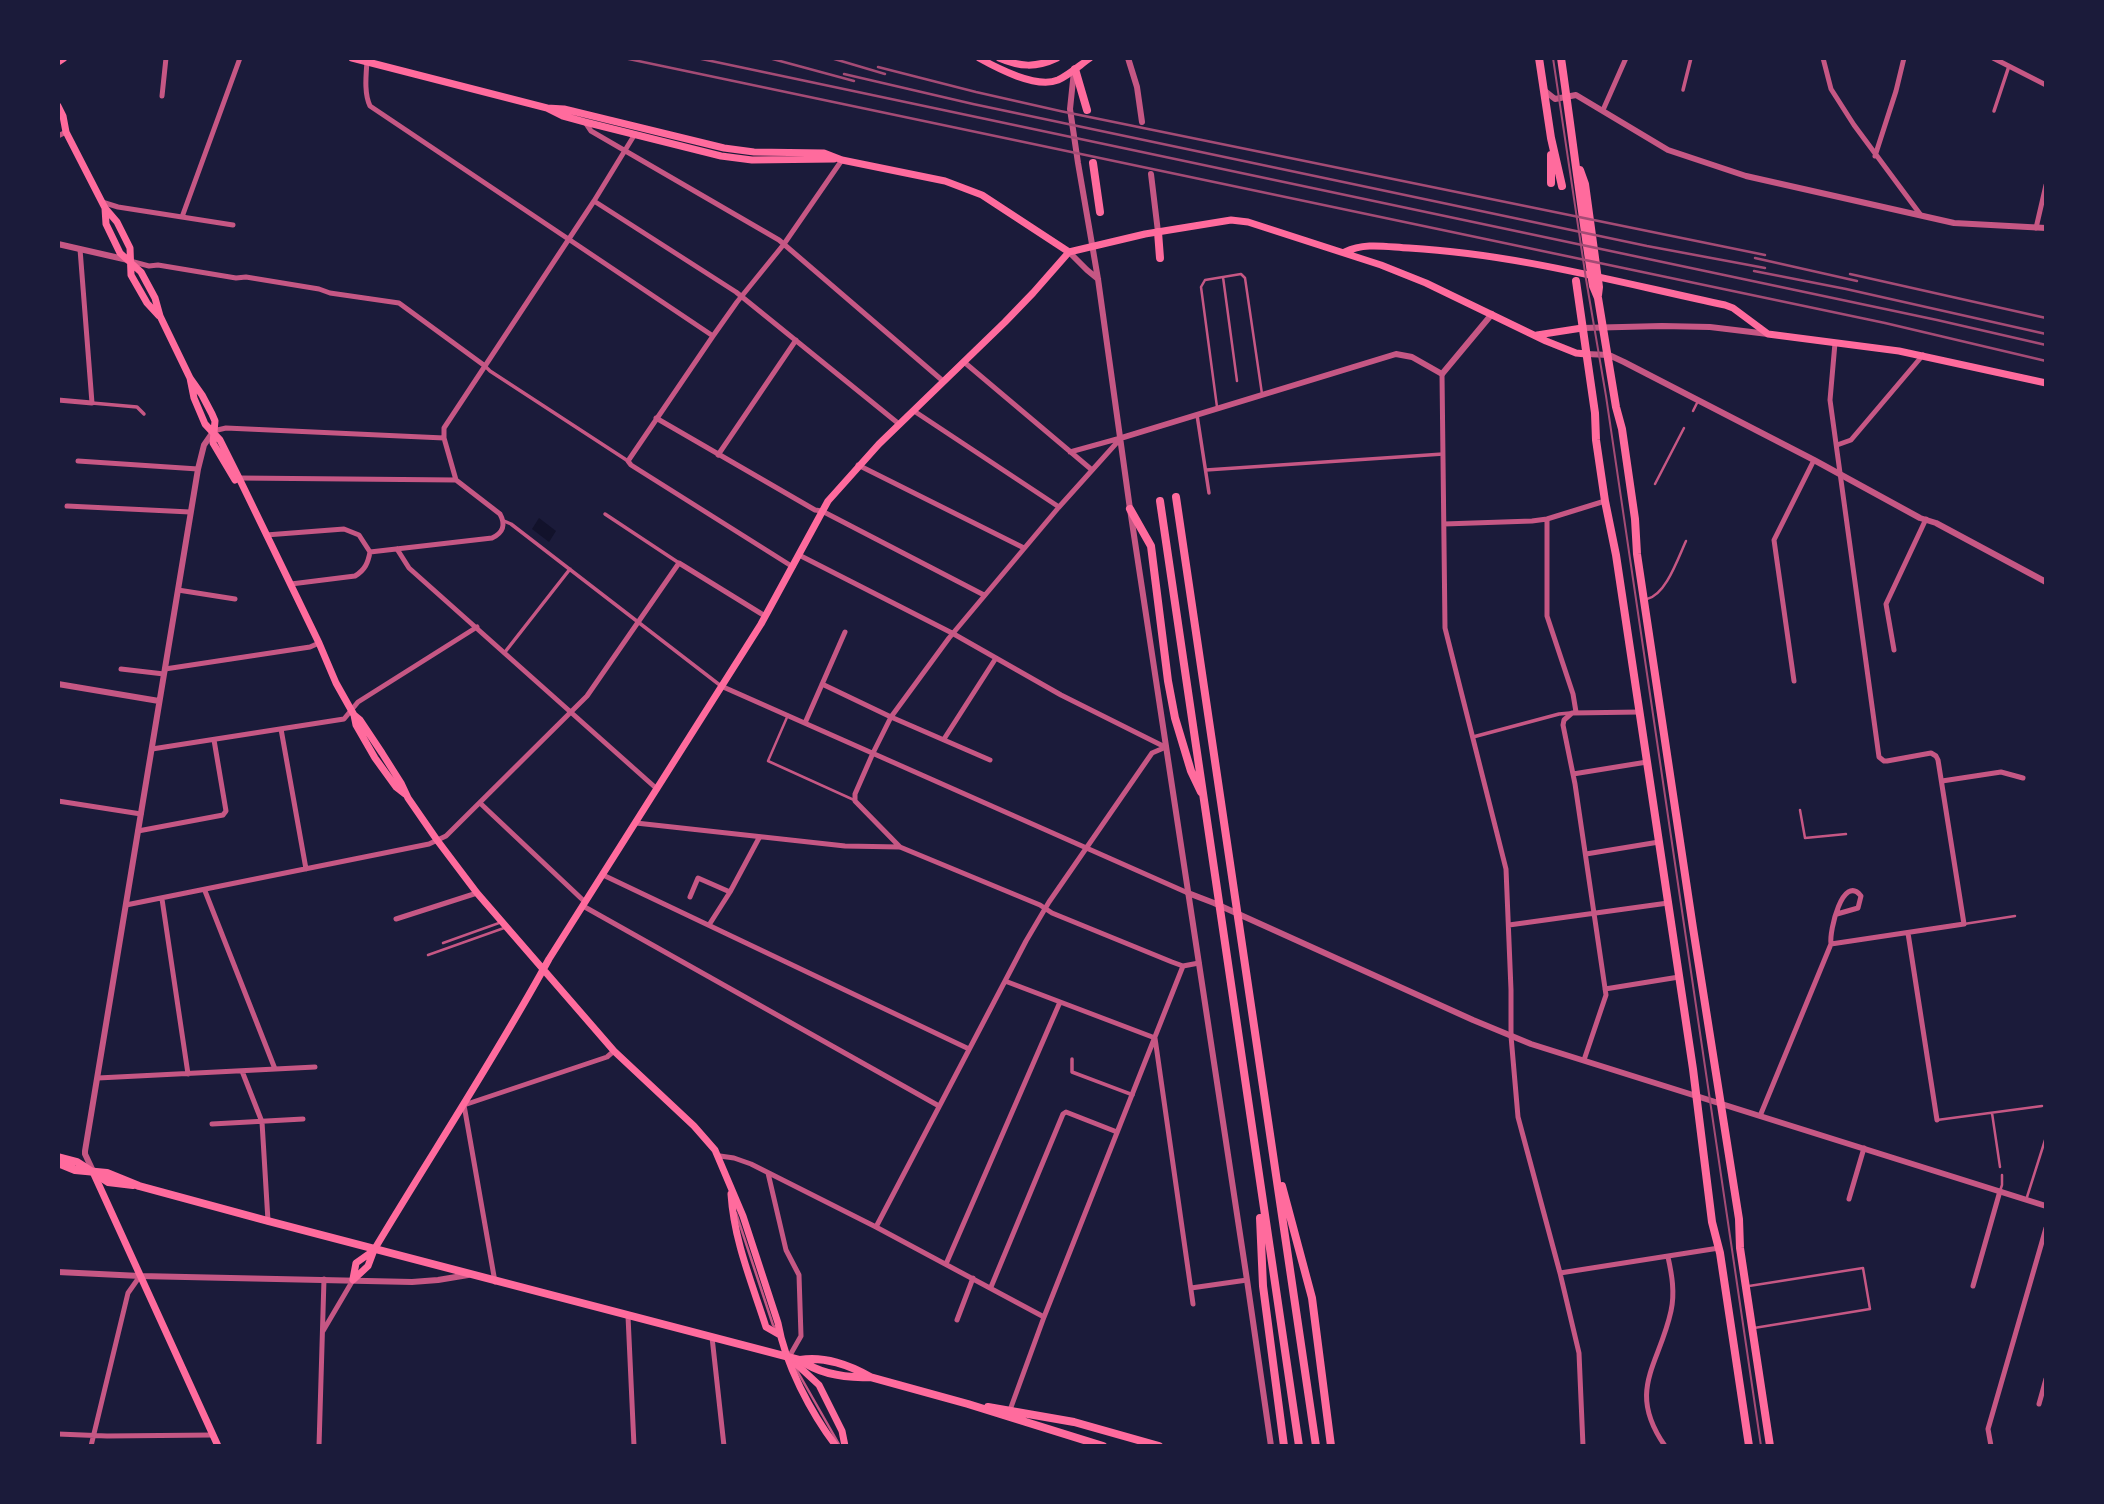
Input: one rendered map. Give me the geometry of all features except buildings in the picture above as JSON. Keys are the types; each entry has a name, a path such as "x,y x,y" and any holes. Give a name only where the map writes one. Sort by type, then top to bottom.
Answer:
{"main road":[{"path":"58,62 64,58"},
{"path":"352,58 547,108 564,109 723,148 754,152 824,153 842,160 944,181 964,187 1010,212 1069,252"},
{"path":"979,58 1004,71 1035,80 1057,80 1090,58"},
{"path":"999,58 1017,65 1033,66 1057,58"},
{"path":"1073,58 1087,110"},
{"path":"1539,58 1551,138 1562,186"},
{"path":"1561,58 1576,160 1585,184 1599,287 1598,298 1635,519 1637,554 1693,933 1739,1219 1740,1248 1769,1446"},
{"path":"58,106 66,132 103,205 117,222 130,248 130,261 144,276 190,378 215,421 214,443 219,454 244,491"},
{"path":"547,108 563,116 721,156 752,160 842,160"},
{"path":"58,126 66,132"},
{"path":"635,134 637,131 653,131"},
{"path":"1551,138 1551,183"},
{"path":"677,145 695,146"},
{"path":"1093,163 1100,212"},
{"path":"353,1280 368,1266 374,1250 464,1105 543,970 765,616 822,511 858,465 1033,293 1069,252 1158,232 1231,220 1248,222 1345,252 1426,283 1573,352 1587,354"},
{"path":"1158,232 1160,258"},
{"path":"1345,252 1370,246 1464,252 1556,268 1726,305 1769,334 1923,355 2046,383"},
{"path":"1576,281 1605,501 1616,555 1660,842 1712,1222 1719,1248 1749,1446"},
{"path":"1536,335 1582,328"},
{"path":"213,432 239,478 291,584 336,683 408,798 477,892 543,970 614,1051 694,1126 720,1156 758,1259 780,1335 797,1380 824,1430 841,1446"},
{"path":"1176,497 1316,1446"},
{"path":"1160,501 1299,1446"},
{"path":"1130,509 1151,546 1164,656 1175,718 1191,771 1205,801"},
{"path":"1273,1152 1312,1298 1331,1446"},
{"path":"58,1157 76,1162 108,1182 139,1186 468,1275 800,1360 823,1359 856,1369 870,1377 1103,1446"},
{"path":"58,1163 75,1170 93,1171"},
{"path":"93,1171 218,1446"},
{"path":"1259,1180 1263,1286 1284,1446"},
{"path":"730,1187 739,1246 766,1327 780,1335"},
{"path":"789,1357 819,1385 842,1431 841,1446"},
{"path":"968,1404 1074,1422 1159,1446"}],"street":[{"path":"162,96 166,58"},
{"path":"182,217 240,58"},
{"path":"1128,58 1137,87 1142,122"},
{"path":"1603,110 1626,58"},
{"path":"1683,90 1691,58"},
{"path":"1823,58 1831,89 1875,156 1920,214"},
{"path":"1875,156 1904,58"},
{"path":"1993,58 2046,85"},
{"path":"367,61 367,100 370,106 712,336"},
{"path":"1994,111 2009,66"},
{"path":"1075,69 1070,109 1098,278 1166,747 1191,894 1271,1446"},
{"path":"1544,90 1548,96 1555,99 1576,95 1668,150 1746,176 1954,223 2046,228"},
{"path":"585,122 591,131 784,244 943,381"},
{"path":"58,136 66,132"},
{"path":"370,552 492,538 498,536 503,529 504,521 500,514 456,480 444,438 444,428 626,152 635,134"},
{"path":"628,461 712,336 784,244 842,160"},
{"path":"1152,174 1158,232"},
{"path":"2036,228 2046,185"},
{"path":"594,201 741,296 899,424"},
{"path":"103,205 233,225"},
{"path":"58,244 149,266 158,265 236,278 247,277 399,303 490,371 631,465 793,567"},
{"path":"79,249 92,403"},
{"path":"1069,252 1098,278"},
{"path":"1492,314 1442,374 1445,628 1506,869 1511,1036 1518,1117 1579,1353 1583,1446"},
{"path":"1582,328 1710,327 1769,334"},
{"path":"718,455 796,340"},
{"path":"1831,944 1964,924 1936,755 1931,753 1887,761 1880,757 1830,400 1835,343"},
{"path":"1070,453 1396,354 1412,357 1442,374"},
{"path":"1587,354 1609,355 2046,582"},
{"path":"1837,445 1851,440 1923,355"},
{"path":"964,362 1092,470"},
{"path":"58,400 137,407 144,414"},
{"path":"914,411 1059,507"},
{"path":"1197,413 1209,493"},
{"path":"656,418 815,510 822,511 984,595"},
{"path":"93,1171 85,1154 190,512 204,446 213,432 221,428 444,438"},
{"path":"900,848 855,801 855,794 873,752 891,718 952,633 1121,438"},
{"path":"1206,470 1443,454"},
{"path":"1794,681 1774,540 1814,460"},
{"path":"78,461 198,469"},
{"path":"858,465 1024,548"},
{"path":"239,478 456,480"},
{"path":"1444,524 1532,522 1605,501"},
{"path":"67,506 190,512"},
{"path":"605,514 765,616"},
{"path":"1547,519 1547,616 1573,694 1574,713"},
{"path":"1894,650 1886,604 1926,519"},
{"path":"504,521 722,686 805,723 1511,1036 2046,1206"},
{"path":"266,535 344,529 359,535 370,552 367,565 355,576 291,584"},
{"path":"397,549 409,568 657,789"},
{"path":"799,555 952,633 1060,695 1166,747"},
{"path":"126,905 429,844 446,836 587,696 678,563"},
{"path":"505,652 570,569"},
{"path":"178,590 235,599"},
{"path":"152,749 344,719 362,699 477,627"},
{"path":"805,723 845,632"},
{"path":"121,669 164,671 310,647 319,643"},
{"path":"944,740 996,657"},
{"path":"58,684 159,701"},
{"path":"822,684 891,718 990,760"},
{"path":"1473,737 1559,714 1640,712"},
{"path":"1574,713 1564,720 1563,725 1586,854 1605,989 1584,1060"},
{"path":"281,729 306,869"},
{"path":"138,831 223,816 226,811 214,740"},
{"path":"876,1227 1045,908 1152,754 1166,747"},
{"path":"1573,774 1647,762"},
{"path":"1942,781 2001,772 2023,778"},
{"path":"58,801 141,814"},
{"path":"480,803 584,904 939,1106"},
{"path":"636,823 759,838 900,848 1183,966 1199,963"},
{"path":"709,925 759,838"},
{"path":"1586,854 1660,842"},
{"path":"603,875 969,1049"},
{"path":"690,897 698,878 730,892"},
{"path":"205,891 275,1069"},
{"path":"1760,1116 1831,944 1830,934 1842,899 1847,892 1858,891 1861,896 1858,908 1837,914"},
{"path":"396,919 477,892"},
{"path":"162,899 187,1074"},
{"path":"1509,925 1668,903"},
{"path":"1908,933 1937,1120"},
{"path":"1010,1410 1183,966"},
{"path":"1605,989 1679,977"},
{"path":"1004,981 1155,1038"},
{"path":"946,1264 1060,1002"},
{"path":"1155,1038 1194,1304"},
{"path":"495,1282 464,1105 607,1057 614,1051"},
{"path":"1072,1059 1072,1072 1133,1095"},
{"path":"98,1078 315,1067"},
{"path":"242,1071 262,1122 268,1221"},
{"path":"991,1287 1060,1117 1066,1112 1117,1132"},
{"path":"212,1124 303,1119"},
{"path":"1849,1199 1864,1148"},
{"path":"720,1156 734,1158 768,1173 1044,1317"},
{"path":"768,1173 786,1250 799,1275 801,1336 789,1357"},
{"path":"1972,1286 2000,1191"},
{"path":"1991,1446 1988,1429 2046,1227"},
{"path":"1560,1273 1719,1248"},
{"path":"1665,1446 1650,1422 1646,1394 1648,1378 1671,1312 1673,1283 1668,1256"},
{"path":"58,1272 431,1281 468,1275"},
{"path":"91,1446 128,1293 140,1276"},
{"path":"957,1320 973,1278"},
{"path":"318,1446 324,1279"},
{"path":"322,1334 353,1280"},
{"path":"1191,1288 1247,1280"},
{"path":"628,1316 634,1446"},
{"path":"712,1337 724,1446"},
{"path":"2039,1404 2046,1379"},
{"path":"58,1434 213,1435"}],"lane":[{"path":"1217,407 1201,286 1205,280 1241,274 1245,278 1262,394"},
{"path":"1223,277 1237,381"},
{"path":"1693,411 1698,401"},
{"path":"1655,484 1684,428"},
{"path":"1644,600 1653,598 1665,585 1686,541"},
{"path":"788,715 768,761 855,801"},
{"path":"1800,810 1805,838 1846,834"},
{"path":"1964,924 2015,916"},
{"path":"443,943 504,924"},
{"path":"428,955 504,924"},
{"path":"1937,1120 2042,1106"},
{"path":"1992,1113 2000,1167"},
{"path":"2026,1199 2046,1137"},
{"path":"2000,1191 2001,1175"},
{"path":"1746,1287 1864,1268 1870,1310 1752,1328"}],"shaded area":[{"path":"539,518 556,531 549,542 532,529"}],"tram line":[{"path":"1553,58 1606,396 1761,1446"}],"railway":[{"path":"624,58 1885,323 2046,361"},
{"path":"697,58 2046,345"},
{"path":"769,58 854,81"},
{"path":"831,58 885,74"},
{"path":"878,67 1060,111 1765,255"},
{"path":"844,74 973,104 1647,246 1765,268"},
{"path":"1755,258 1857,281"},
{"path":"1754,271 2046,334"},
{"path":"1850,274 2046,318"}]}
